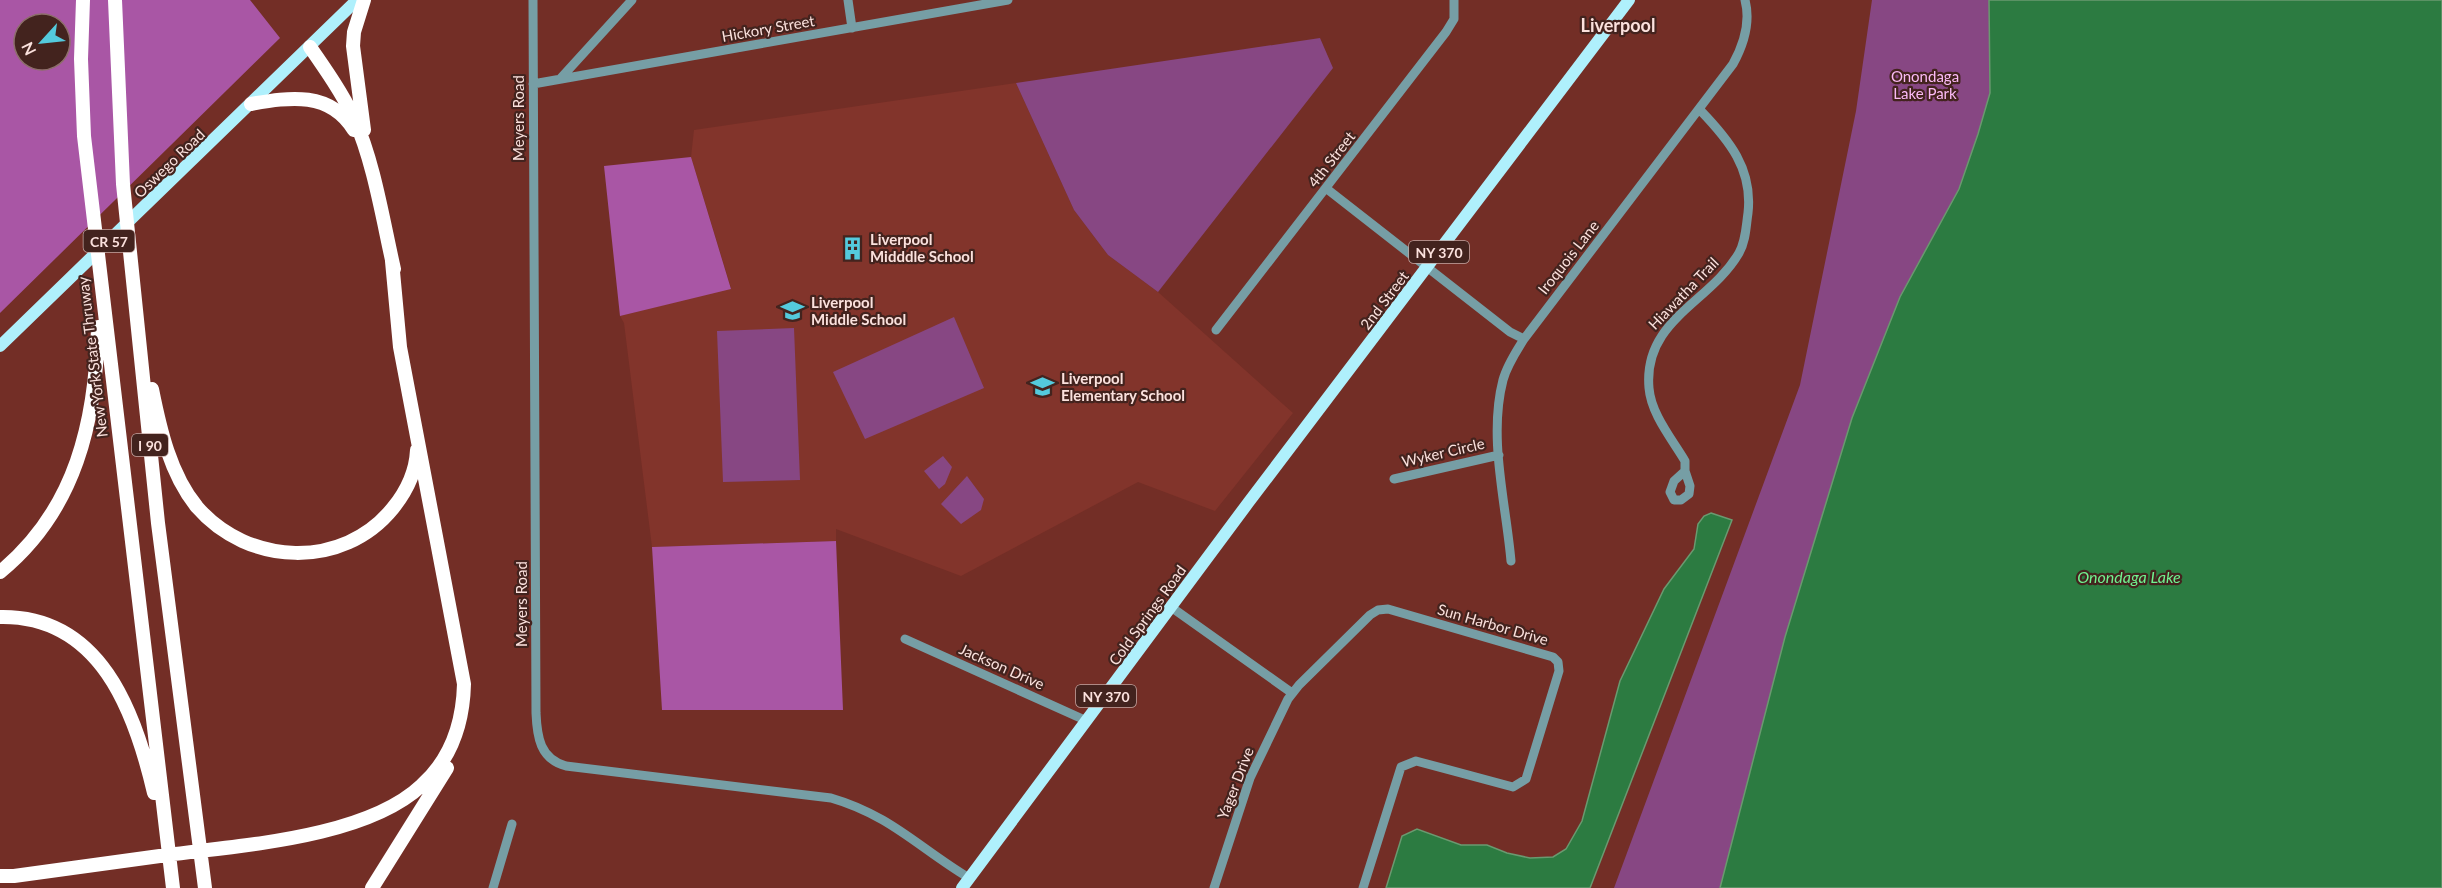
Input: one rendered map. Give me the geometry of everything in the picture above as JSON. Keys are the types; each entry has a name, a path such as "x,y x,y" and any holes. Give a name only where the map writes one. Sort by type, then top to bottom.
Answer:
{"highway":[{"name":"New York State Thruway","path":"82,0 81,59 84,136 173,888"},
{"name":"I 90","path":"115,0 123,184 136,318 158,523 205,888"},
{"path":"364,0 354,32 353,46 367,156"},
{"path":"310,47 339,90 355,120 367,156 392,261 470,668 472,695 467,727 456,754 372,888"},
{"path":"251,104 297,97 315,100 334,109 348,122 367,156"},
{"path":"229,850 346,825 384,810 422,786 439,766 453,744 464,705 462,665 396,315 392,261"},
{"path":"0,572 32,541 51,516 70,480 82,449 92,410 97,371 100,283"},
{"path":"136,318 143,338 159,424 169,456 184,488 197,507 213,523 238,539 260,549 305,554 328,550 369,532 399,500 411,477 416,458 417,436"},
{"path":"0,617 23,618 46,624 83,646 106,670 120,692 138,734 166,837"},
{"path":"0,884 145,861 309,841 351,831 390,815 420,798 441,777"},
{"path":"0,876 145,861"}],"main road":[{"name":"Oswego Road","path":"0,346 357,0"},
{"name":"2nd Street","path":"1248,503 1629,0"},
{"name":"Cold Springs Road","path":"966,883 1248,503"}],"street":[{"name":"Meyers Road","path":"533,0 536,713 537,734 541,747 549,759 566,766 831,798 861,807 893,824 966,883"},
{"path":"560,79 632,0"},
{"path":"848,0 852,28"},
{"name":"Hickory Street","path":"533,84 1008,0"},
{"name":"4th Street","path":"1216,330 1446,32 1454,19 1454,0"},
{"name":"Iroquois Lane","path":"1511,561 1499,455 1498,415 1502,382 1524,339 1733,64 1742,47 1747,26 1745,0"},
{"name":"Hiawatha Trail","path":"1685,471 1685,461 1653,407 1649,388 1649,367 1654,346 1663,332 1726,272 1740,251 1749,202 1743,166 1727,138 1700,110"},
{"path":"1327,189 1510,332 1524,339"},
{"name":"Wyker Circle","path":"1394,479 1499,455"},
{"path":"1171,607 1292,693"},
{"name":"Sun Harbor Drive","path":"1292,693 1378,610 1388,609 1553,657 1558,662 1559,671 1526,779 1513,787 1416,761 1401,767 1363,888"},
{"name":"Jackson Drive","path":"905,639 1087,721"},
{"name":"Yager Drive","path":"1214,888 1250,778 1292,693"},
{"path":"493,888 512,824"}],"shaded area":[{"path":"0,0 250,0 280,38 0,313"},
{"path":"1016,83 1074,210 1108,255 1158,292 1293,413 1215,511 1138,482 961,576 836,529 836,541 652,547 624,323 620,316 731,288 691,157 694,130"},
{"path":"691,157 731,289 620,316 604,166"},
{"path":"836,541 843,710 662,710 652,547"}],"green space":[{"name":"Onondaga Lake Park","path":"1872,0 1989,0 1990,93 1959,189 1900,297 1852,418 1785,637 1720,888 1614,888 1800,385 1856,111"},
{"path":"1320,38 1333,68 1158,292 1108,255 1074,210 1016,83"},
{"path":"954,317 984,388 865,439 833,372"},
{"path":"794,328 800,480 723,482 717,331"},
{"path":"943,456 952,467 945,484 939,489 924,471"},
{"path":"967,476 984,499 981,510 961,524 941,504"}],"water":[{"name":"Onondaga Lake","path":"1989,0 2442,0 2442,888 1720,888 1785,637 1852,418 1900,297 1959,189 1978,134 1990,93"},
{"path":"1711,513 1732,520 1590,888 1386,888 1402,836 1417,829 1461,845 1487,845 1507,853 1530,858 1553,857 1566,849 1582,821 1620,681 1664,589 1694,549 1698,524 1704,516"}],"place":[{"name":"Liverpool Midddle School","path":"852,248"},
{"name":"Liverpool Middle School","path":"793,311"},
{"name":"Liverpool Elementary School","path":"1043,387"}],"district":[{"name":"Liverpool","path":"1618,25"}]}
